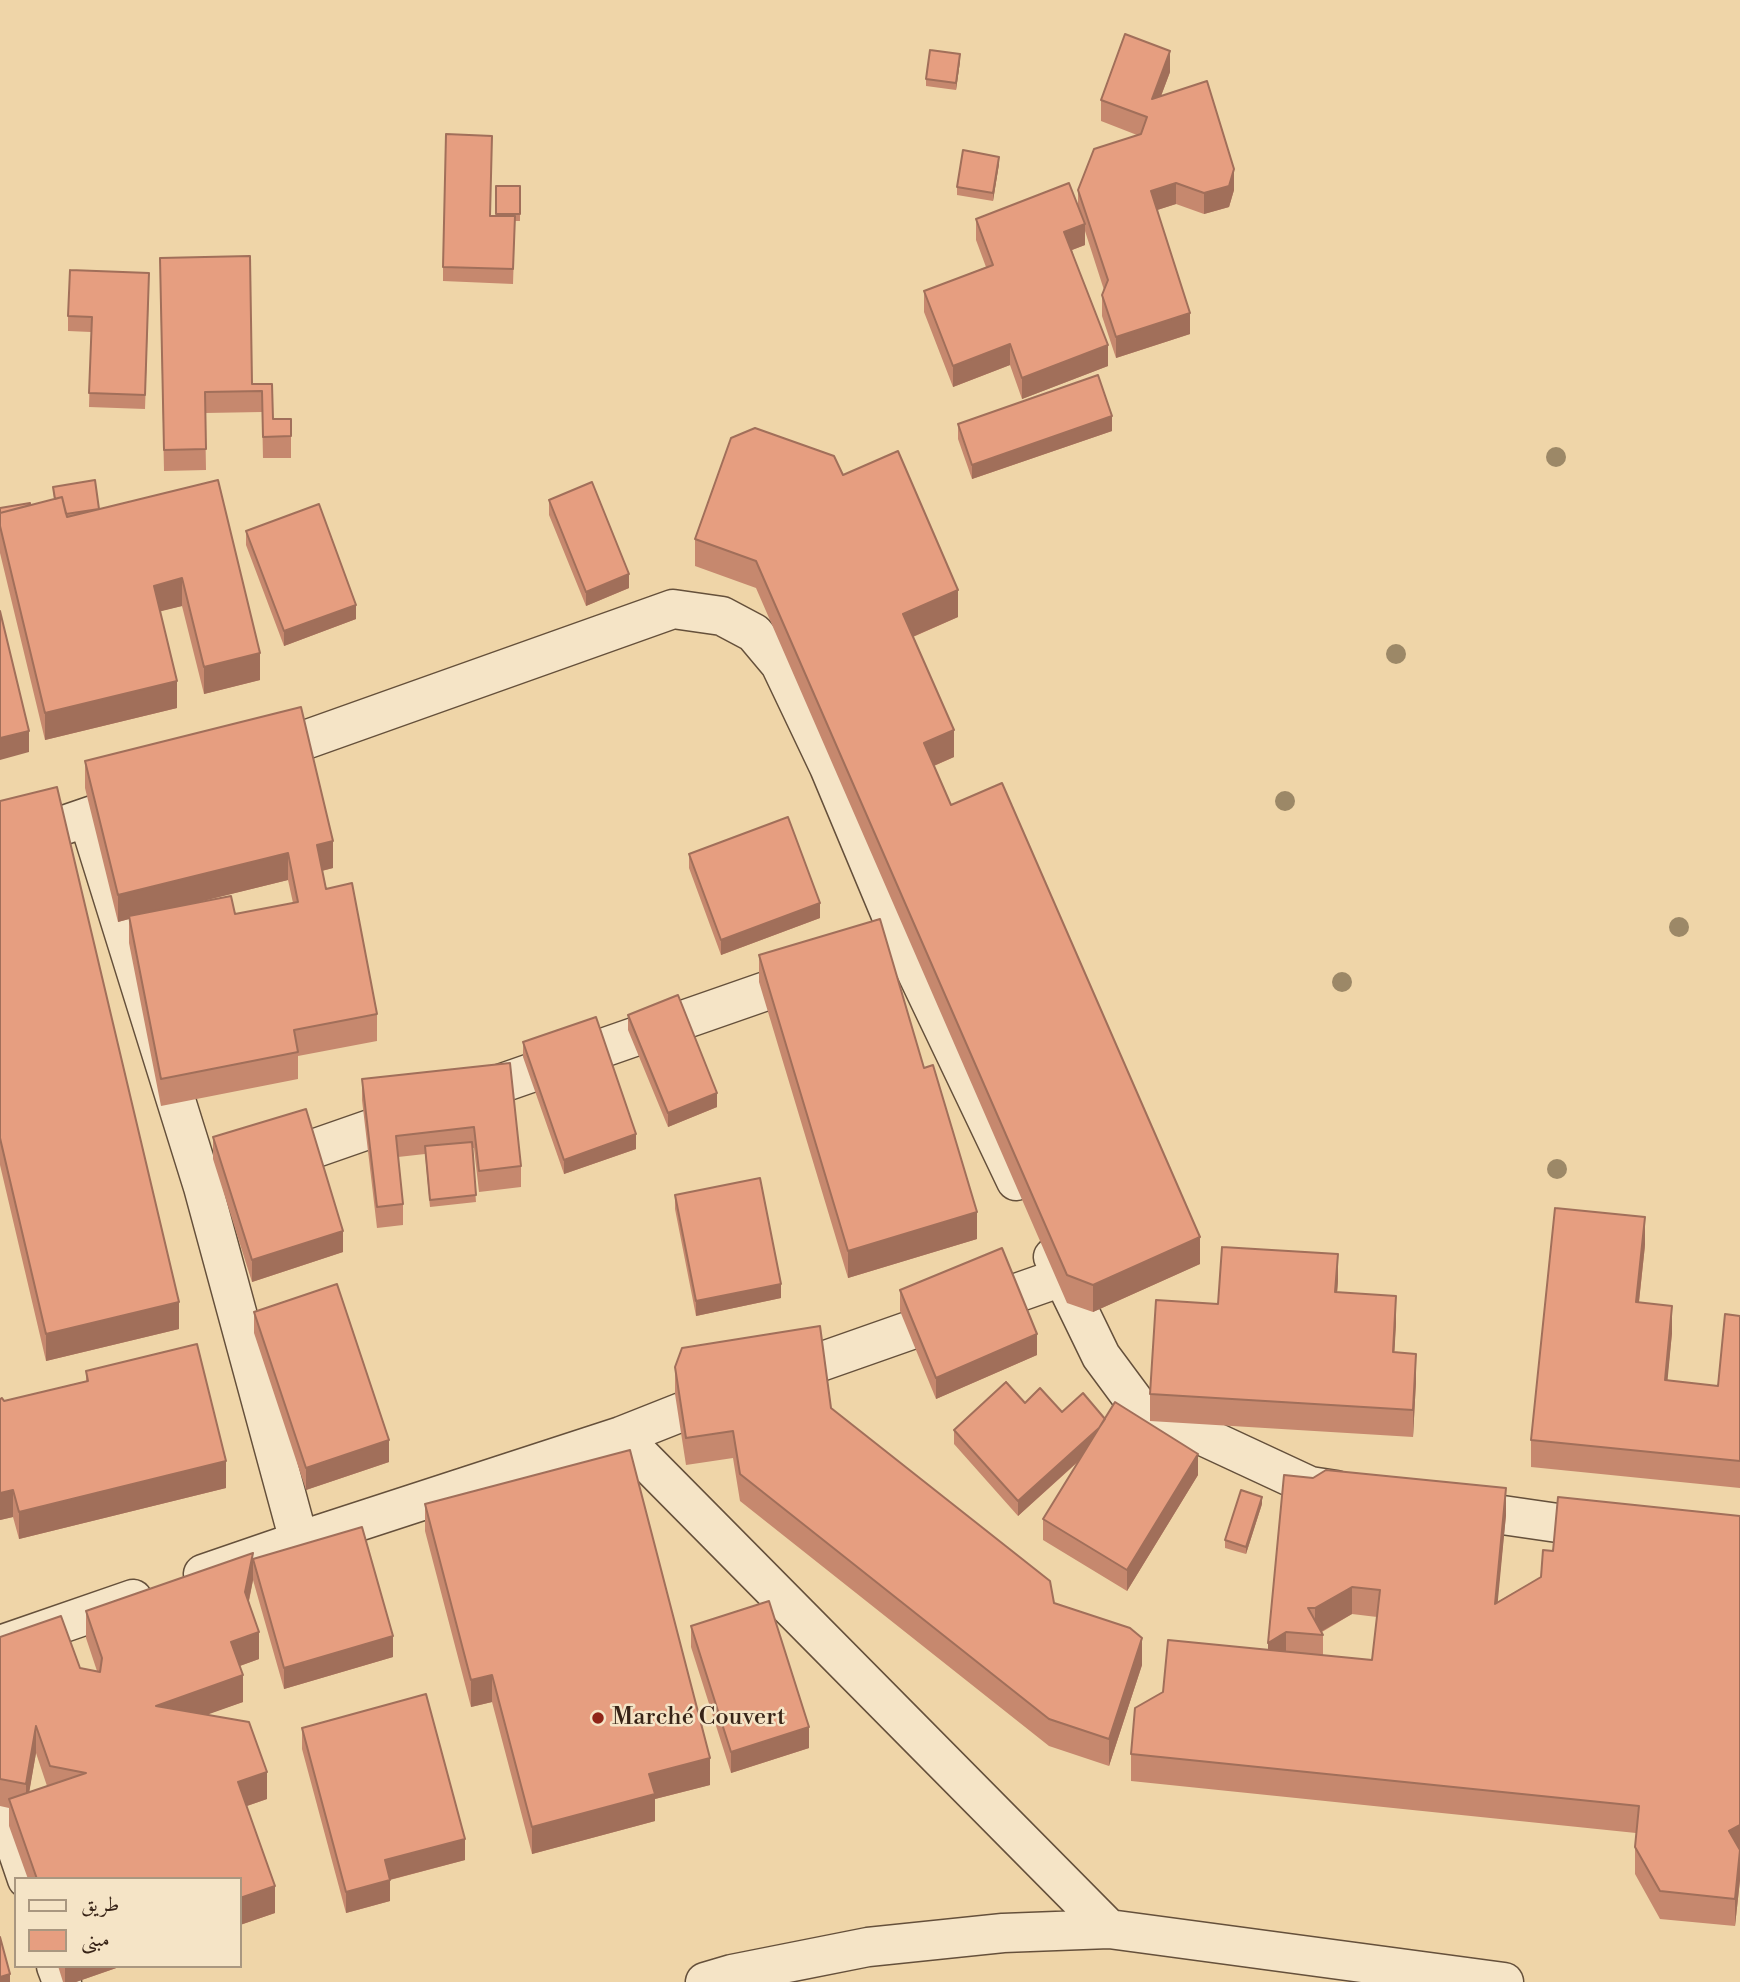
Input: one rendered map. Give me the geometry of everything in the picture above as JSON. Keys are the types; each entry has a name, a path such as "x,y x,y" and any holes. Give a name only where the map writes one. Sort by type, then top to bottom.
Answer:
{"street":[{"path":"231,767 673,609 722,616 754,633 780,664 829,767 877,953 1036,1222 1101,1356 1138,1406 1310,1486 1364,1494"},
{"path":"0,847 166,790"},
{"path":"88,818 203,1187 299,1541"},
{"path":"203,1187 877,953"},
{"path":"0,1646 299,1541 621,1436 712,1400 1062,1277"},
{"path":"621,1436 1109,1929"},
{"path":"1417,1502 1645,1535"},
{"path":"0,1800 26,1877"},
{"path":"705,1982 732,1974 868,1947 1003,1933 1109,1929 1504,1982"}],"building":[{"path":"1125,34 1170,51 1152,99 1207,81 1234,169 1229,186 1204,193 1176,183 1151,191 1190,313 1116,337 1102,295 1108,280 1078,190 1094,149 1141,134 1147,117 1101,100"},
{"path":"930,50 960,54 956,83 926,79"},
{"path":"446,134 492,136 490,216 515,216 513,269 443,267"},
{"path":"963,150 999,157 993,193 957,187"},
{"path":"1069,183 1085,224 1064,232 1108,345 1022,378 1010,344 953,366 924,291 993,265 976,219"},
{"path":"496,186 520,186 520,214 496,214"},
{"path":"250,256 252,384 272,384 273,419 291,419 291,436 263,437 262,391 205,392 206,449 164,450 160,258"},
{"path":"70,270 149,273 145,395 89,393 92,317 68,316"},
{"path":"1098,375 1112,416 972,465 958,424"},
{"path":"755,428 834,456 843,475 898,451 958,590 903,614 954,730 924,743 951,805 1002,783 1200,1237 1093,1285 1067,1275 756,561 695,539 731,438"},
{"path":"95,480 99,509 66,514 62,497 55,499 53,487"},
{"path":"218,480 260,653 204,667 182,578 154,586 177,681 45,713 0,526 0,513 62,497 67,517"},
{"path":"592,482 629,574 586,592 549,500"},
{"path":"319,504 356,605 284,631 246,531"},
{"path":"30,505 0,513 0,508"},
{"path":"0,611 29,731 0,738"},
{"path":"301,707 333,841 317,845 326,889 352,883 377,1014 294,1030 298,1052 161,1079 129,916 231,896 235,914 298,902 288,853 118,895 85,761"},
{"path":"57,787 179,1302 46,1334 0,1138 0,801"},
{"path":"788,817 820,903 721,940 689,854"},
{"path":"880,919 924,1068 933,1065 977,1212 848,1251 759,955"},
{"path":"678,995 717,1093 668,1113 628,1015"},
{"path":"596,1017 636,1134 564,1160 523,1042"},
{"path":"510,1063 521,1166 479,1171 474,1127 396,1136 403,1204 377,1207 362,1079"},
{"path":"306,1109 343,1231 252,1260 213,1137"},
{"path":"472,1142 476,1195 430,1200 425,1146"},
{"path":"760,1178 781,1284 696,1301 675,1195"},
{"path":"1555,1208 1645,1217 1636,1302 1672,1306 1665,1380 1718,1386 1725,1314 1740,1316 1740,1461 1531,1440"},
{"path":"1222,1247 1338,1254 1335,1292 1396,1296 1393,1352 1416,1354 1413,1410 1150,1394 1156,1300 1218,1304"},
{"path":"1002,1248 1037,1334 936,1378 900,1290"},
{"path":"337,1284 389,1440 306,1468 254,1312"},
{"path":"820,1326 831,1408 1050,1581 1054,1603 1130,1628 1142,1638 1109,1739 1049,1719 740,1474 733,1431 686,1438 675,1367 682,1348"},
{"path":"197,1344 226,1461 19,1512 13,1490 0,1493 0,1399 4,1401 88,1381 86,1371"},
{"path":"1006,1382 1025,1403 1040,1388 1062,1412 1083,1393 1105,1419 1099,1428 1018,1501 954,1430"},
{"path":"1115,1402 1198,1454 1127,1570 1043,1519"},
{"path":"630,1450 710,1758 649,1774 655,1794 532,1827 492,1675 471,1680 425,1504"},
{"path":"1326,1470 1506,1488 1495,1604 1541,1577 1543,1550 1553,1551 1558,1497 1740,1516 1740,1825 1729,1831 1740,1850 1735,1899 1660,1891 1635,1847 1639,1806 1131,1754 1135,1708 1163,1692 1168,1640 1372,1660 1380,1590 1352,1587 1315,1608 1308,1608 1323,1635 1286,1632 1268,1643 1284,1475 1313,1478"},
{"path":"1241,1490 1262,1497 1246,1547 1225,1540"},
{"path":"362,1527 393,1636 284,1668 253,1559"},
{"path":"253,1553 245,1592 259,1632 231,1642 243,1675 156,1706 249,1722 267,1772 238,1782 275,1886 242,1897 242,1877 36,1877 9,1799 86,1773 50,1766 36,1726 26,1784 0,1779 0,1637 61,1616 80,1668 100,1672 102,1658 86,1611"},
{"path":"769,1601 809,1727 731,1752 691,1626"},
{"path":"426,1694 465,1839 385,1860 390,1880 346,1892 302,1728"},
{"path":"0,1937 10,1974 0,1977"}],"place":[{"name":"Marché Couvert","path":"598,1718"}]}
